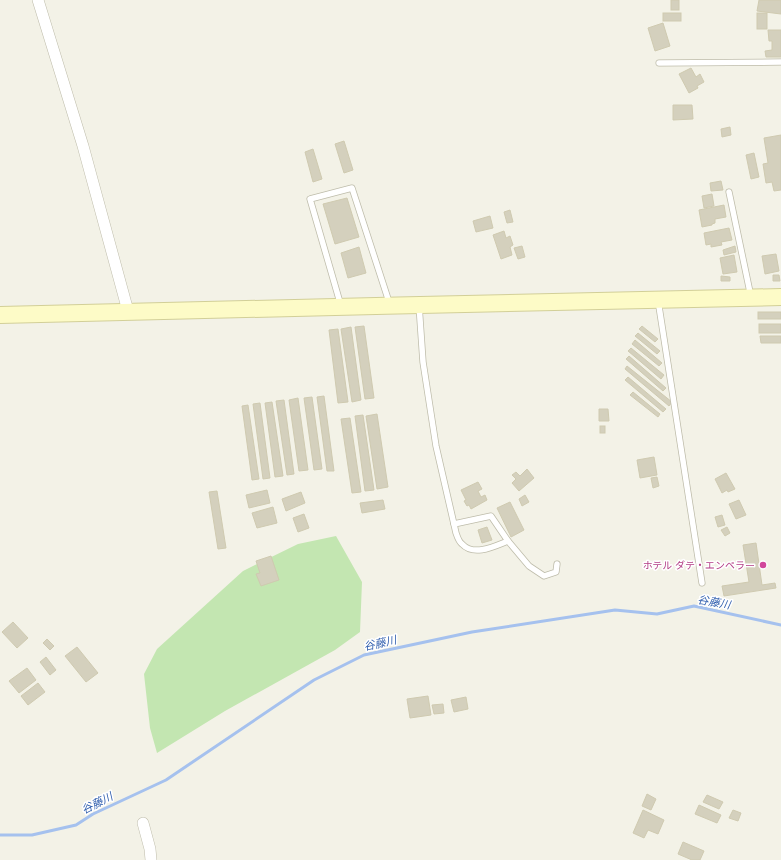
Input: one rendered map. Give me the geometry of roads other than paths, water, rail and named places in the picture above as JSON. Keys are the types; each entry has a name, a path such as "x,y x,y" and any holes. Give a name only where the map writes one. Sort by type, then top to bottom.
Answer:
{"street":[{"path":"38,0 83,146 128,311"},
{"path":"0,315 419,304 781,297"},
{"path":"143,823 150,849 151,860"}],"lane":[{"path":"659,64 781,62"},
{"path":"342,306 310,199 352,188 390,305"},
{"path":"729,192 752,298"},
{"path":"658,300 702,582"},
{"path":"419,304 423,362 436,446 456,533 462,545 474,550 485,549 508,541"},
{"path":"454,524 491,516 508,541 529,566 544,576 556,572 557,564"}],"waterway":[{"name":"谷藤川","path":"0,835 32,835 76,825 93,814 166,780 314,680 364,655 472,632 615,610 657,614 694,606 781,625"}],"place":[{"name":"ホテル ダテ・エンペラー","path":"763,565"}]}
